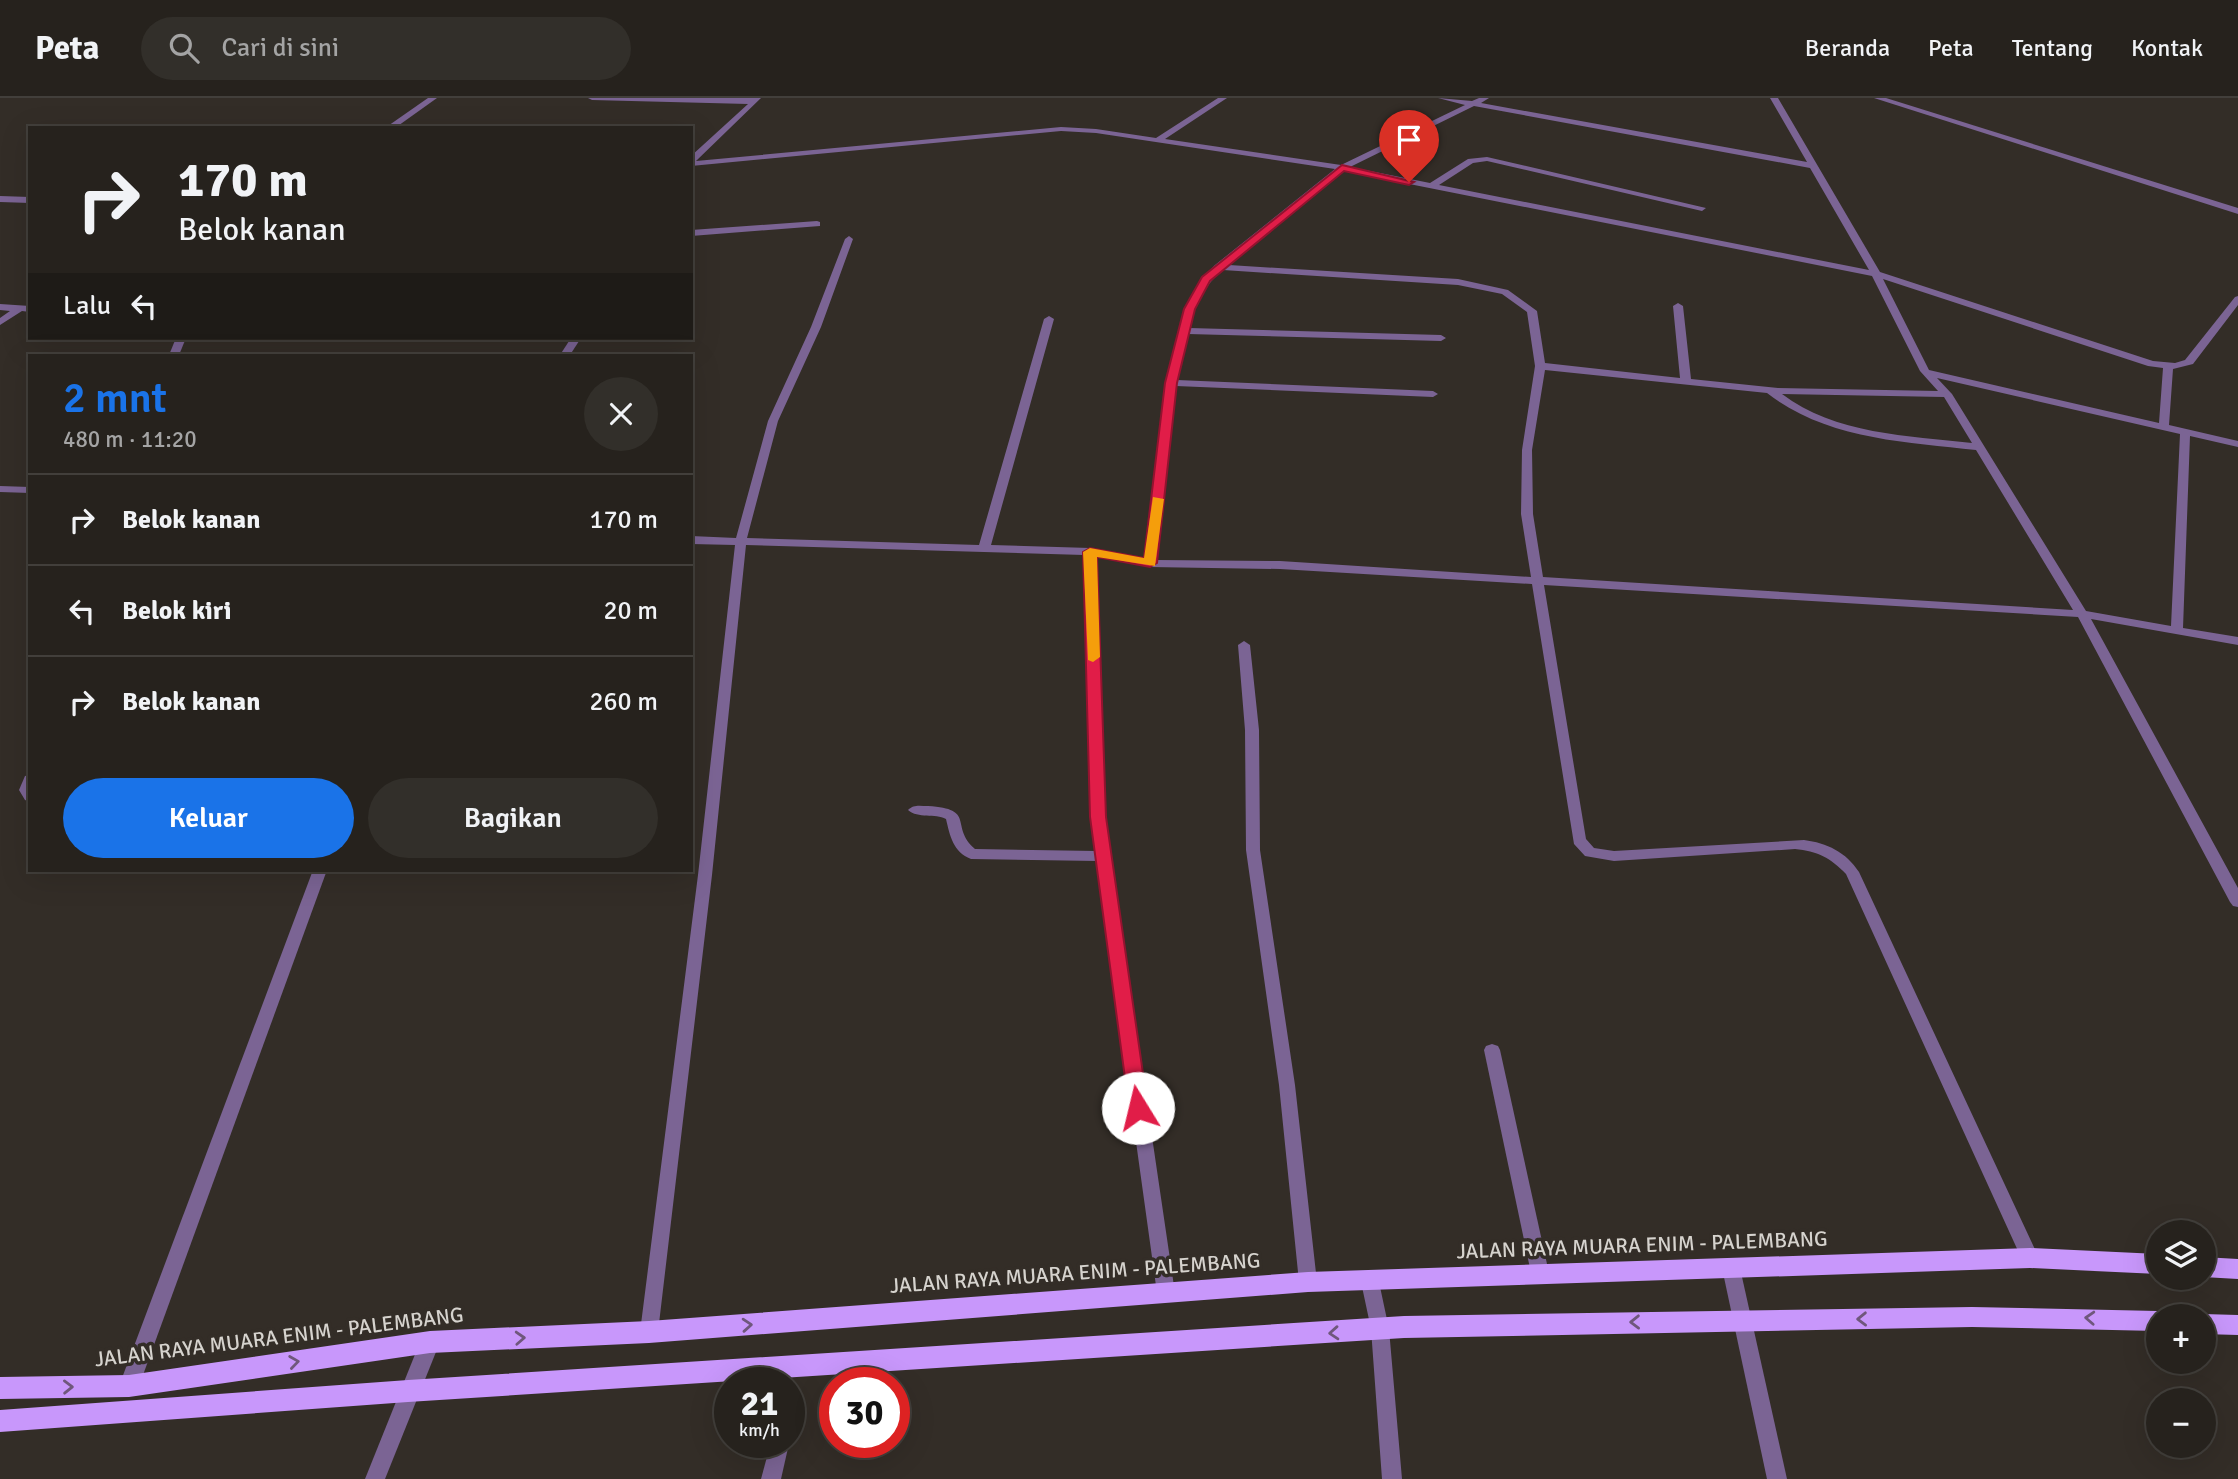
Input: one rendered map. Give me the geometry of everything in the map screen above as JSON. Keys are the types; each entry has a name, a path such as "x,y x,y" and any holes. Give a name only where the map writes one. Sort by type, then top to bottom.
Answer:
{"main road":[{"name":"JALAN RAYA MUARA ENIM - PALEMBANG","path":"0,1388 129,1386 430,1342 649,1332 1308,1282 2030,1258 2146,1263"},
{"path":"2216,1268 2238,1269"},
{"path":"0,1421 408,1391 1380,1329 1744,1320 2073,1317 2146,1320"},
{"path":"2216,1324 2238,1325"}],"street":[{"path":"392,126 433,98"},
{"path":"592,98 757,100"},
{"path":"1158,140 1223,98"},
{"path":"1442,98 1813,166"},
{"path":"1150,563 1171,383 1183,331 1197,295 1218,267 1342,168 1485,98"},
{"path":"1878,98 2238,211"},
{"path":"1771,99 1876,274 1925,371 1947,394 2082,614 2238,902"},
{"path":"693,160 757,100"},
{"path":"693,162 1086,130 1342,168 1876,274 2152,364 2168,366 2189,362 2238,299"},
{"path":"693,149 703,150"},
{"path":"1432,186 1471,161 1487,159 1702,208"},
{"path":"0,199 28,200"},
{"path":"693,233 817,224"},
{"path":"649,1332 705,875 741,540 773,421 816,327 849,239"},
{"path":"1218,267 1458,282 1495,288 1516,296 1532,311 1540,366 1525,483 1577,835 1584,847 1600,855 1795,844 1817,846 1839,857 1852,872 2030,1258"},
{"path":"1678,306 1685,382"},
{"path":"0,307 25,309"},
{"path":"0,322 25,309"},
{"path":"985,550 1049,319"},
{"path":"1183,331 1441,338"},
{"path":"1540,366 1770,390 1947,394"},
{"path":"2164,426 2168,366"},
{"path":"1925,371 2238,444"},
{"path":"1171,383 1433,394"},
{"path":"1770,390 1784,402 1857,432 1979,447"},
{"path":"2177,632 2185,432"},
{"path":"0,489 28,490"},
{"path":"693,540 1090,552 1150,563 1280,565 1538,579 2082,614 2238,641"},
{"path":"1090,552 1098,817 1166,1293"},
{"path":"1244,645 1252,730 1253,850 1287,1085 1308,1282"},
{"path":"915,810 946,812 953,817 959,843 971,854 1103,856"},
{"path":"129,1386 319,872"},
{"path":"1492,1050 1540,1273"},
{"path":"1731,1268 1777,1479"},
{"path":"1370,1282 1380,1329 1392,1479"},
{"path":"374,1479 430,1342"},
{"path":"771,1479 776,1458"}],"slow traffic":[{"path":"1093,657 1090,552 1150,563 1158,499"}],"route":[{"path":"1138,1108 1098,817 1090,552 1150,563 1171,383 1189,309 1206,279 1342,168 1409,182"}]}
